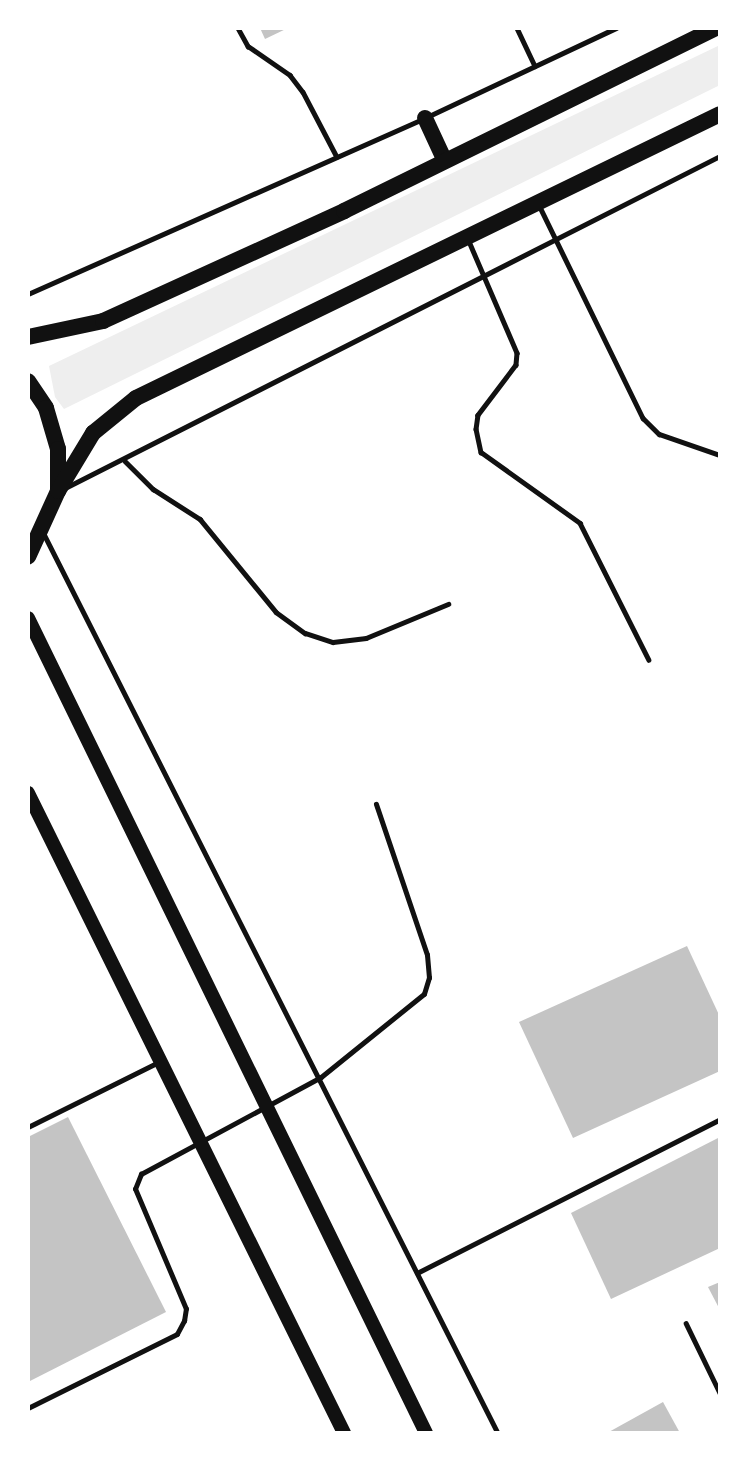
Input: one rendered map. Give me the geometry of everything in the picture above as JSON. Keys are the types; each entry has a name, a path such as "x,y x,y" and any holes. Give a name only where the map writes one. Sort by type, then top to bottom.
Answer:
{"main road":[{"path":"28,337 103,321 344,211 444,159 716,28"},
{"path":"28,557 58,491 93,433 136,398 720,114"},
{"path":"425,118 444,159"},
{"path":"28,382 46,408 58,449 58,491"},
{"path":"28,618 426,1433"},
{"path":"28,793 344,1433"}],"lane":[{"path":"238,28 248,46 290,75 303,92 337,157"},
{"path":"517,28 535,66"},
{"path":"28,294 425,118 616,28"},
{"path":"58,491 125,461 720,156"},
{"path":"538,203 643,418 659,434 720,455"},
{"path":"468,238 514,339 516,365 478,415 476,429 481,452 580,523 649,660"},
{"path":"125,461 153,489 201,519 276,611 305,633 333,642 366,638 448,604"},
{"path":"42,530 321,1077 498,1433"},
{"path":"28,1408 177,1334 186,1309 135,1189 135,1181 321,1077 409,1009 424,994 429,978 426,955 376,804"},
{"path":"28,1127 160,1061"},
{"path":"417,1273 720,1119"},
{"path":"686,1324 720,1393"}],"shaded area":[{"path":"720,45 720,85 64,409 55,397 49,366"}],"building":[{"path":"260,28 288,28 265,39"},
{"path":"687,946 720,1017 720,1071 573,1138 519,1022"},
{"path":"68,1117 166,1312 28,1382 28,1137"},
{"path":"720,1137 720,1248 611,1299 571,1213"},
{"path":"720,1282 720,1310 708,1287"},
{"path":"663,1402 680,1433 607,1433"}]}
